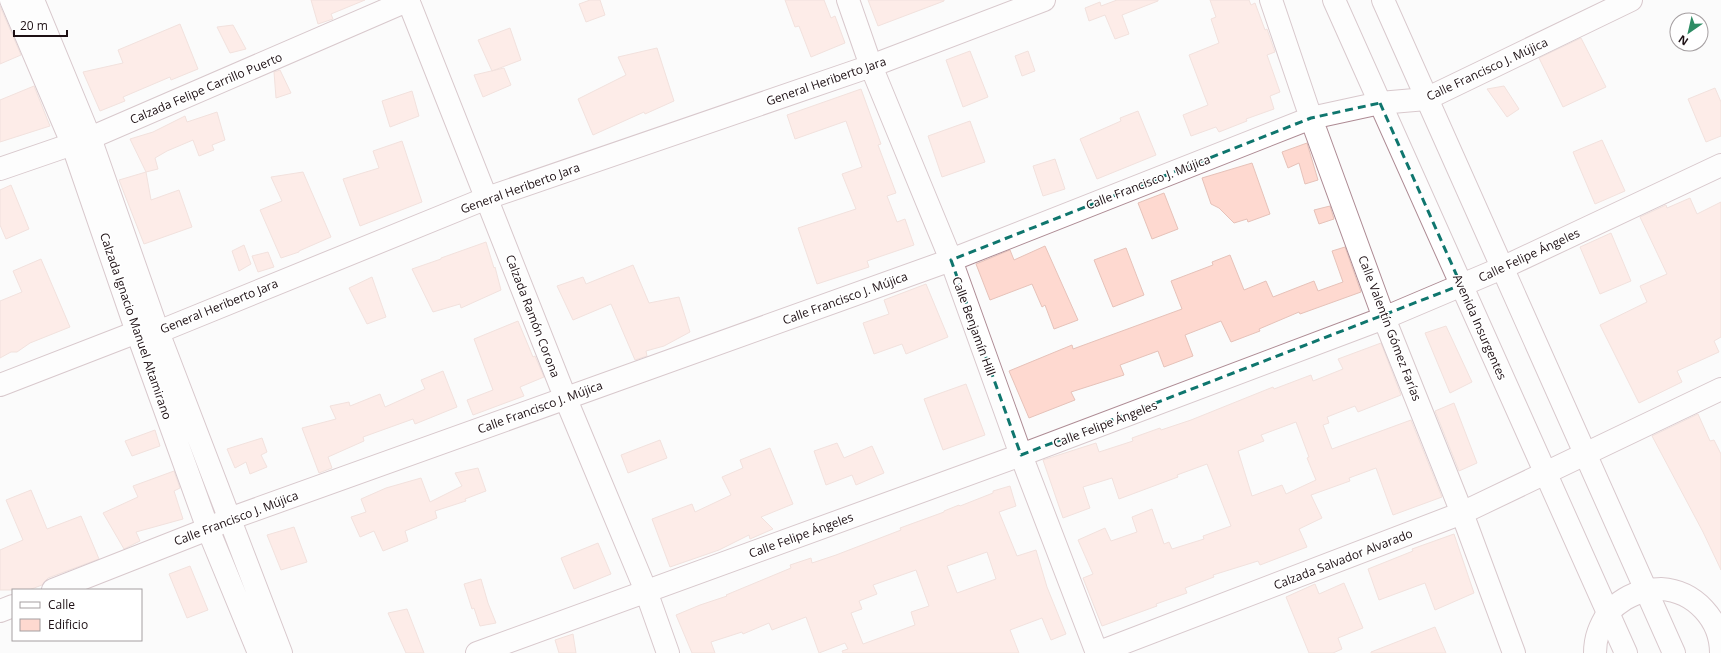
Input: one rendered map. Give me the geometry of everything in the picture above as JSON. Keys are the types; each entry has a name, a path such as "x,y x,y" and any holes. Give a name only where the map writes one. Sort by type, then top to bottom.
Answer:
{"street":[{"name":"Calzada Ignacio Manuel Altamirano","path":"10,0 81,140"},
{"name":"Calzada Ignacio Manuel Altamirano","path":"33,0 148,332 208,529 258,653"},
{"name":"Calzada Felipe Carrillo Puerto","path":"0,169 81,140 409,0"},
{"name":"Calzada Ramón Corona","path":"409,0 565,397 646,591 668,653"},
{"name":"Calle Benjamín Hill","path":"848,0 871,66 951,260 1021,455 1097,653"},
{"name":"General Heriberto Jara","path":"0,385 148,332 487,198 871,66 1044,0"},
{"name":"Calle Valentín Gómez Farías","path":"1272,0 1311,118 1384,318 1462,513 1514,653"},
{"name":"Avenida Insurgentes","path":"1334,0 1626,653"},
{"path":"1383,0 1674,653"},
{"name":"Calle Francisco J. Mújica","path":"56,589 208,529 229,519 565,397 951,260 1311,118 1380,103 1426,99 1631,0"},
{"name":"Calle Felipe Ángeles","path":"477,653 1021,455 1384,318 1502,268 1721,165"},
{"name":"Calzada Ignacio Manuel Altamirano","path":"148,332 229,519 281,653"},
{"name":"Calzada Salvador Alvarado","path":"1097,653 1462,513 1721,389"},
{"path":"1595,653 1595,643 1599,627 1608,613 1618,602 1631,595 1646,590 1661,589 1677,592 1712,604 1715,625 1721,644 1721,653"},
{"path":"0,611 12,606"}],"highlighted area":[{"path":"1380,103 1461,285 1021,455 951,260 1311,118"}],"building":[{"path":"311,0 365,0 331,14 333,19 318,24"},
{"path":"590,0 600,0 605,15 586,22 579,4"},
{"path":"785,0 824,0 831,18 835,16 845,43 811,57 799,26 795,27"},
{"path":"868,0 944,0 944,1 878,26"},
{"path":"1117,0 1158,1 1122,15 1129,34 1115,39 1105,15 1089,21 1085,8 1100,2 1101,6"},
{"path":"1210,0 1249,0 1251,5 1255,3 1265,30 1267,29 1275,52 1267,55 1280,92 1270,96 1274,109 1246,119 1247,121 1219,132 1216,127 1191,136 1183,115 1208,105 1189,55 1219,43 1211,19 1216,17"},
{"path":"0,6 21,55 0,64"},
{"path":"180,24 198,69 171,80 170,77 123,97 125,101 100,111 83,72 123,63 118,50"},
{"path":"233,25 246,49 230,53 217,27"},
{"path":"510,28 521,60 492,71 478,40"},
{"path":"1581,38 1606,87 1563,107 1539,58"},
{"path":"657,48 674,101 645,114 644,112 593,135 578,99 626,75 618,57"},
{"path":"970,51 988,97 963,107 946,60"},
{"path":"1028,51 1035,71 1022,76 1015,56"},
{"path":"504,68 511,85 483,97 474,75"},
{"path":"280,70 291,93 276,98 274,72"},
{"path":"34,86 50,126 0,142 0,100"},
{"path":"1504,86 1519,109 1507,117 1487,89"},
{"path":"1715,88 1721,102 1721,136 1706,142 1688,99"},
{"path":"861,89 881,144 878,145 896,193 887,196 897,222 905,219 914,245 867,261 869,267 817,284 798,228 856,209 842,174 862,167 846,121 795,139 787,115"},
{"path":"412,91 419,116 390,127 382,101"},
{"path":"1138,111 1156,155 1097,179 1080,139 1121,121 1120,118"},
{"path":"217,112 225,140 212,145 214,150 199,156 193,140 155,158 158,169 146,172 130,139 153,132 185,116 187,122"},
{"path":"970,121 985,162 942,177 928,136"},
{"path":"1602,140 1625,191 1595,204 1573,152"},
{"path":"402,141 422,202 360,226 343,179 379,168 373,151"},
{"path":"1307,143 1318,180 1305,184 1299,163 1288,168 1282,152"},
{"path":"1055,159 1065,189 1043,196 1033,166"},
{"path":"1252,163 1270,214 1248,222 1247,219 1234,223 1219,208 1211,204 1202,178"},
{"path":"146,172 151,200 179,190 192,227 144,244 119,180"},
{"path":"303,172 331,237 299,252 281,258 260,210 282,201 271,177"},
{"path":"11,185 29,229 6,239 0,225 0,190"},
{"path":"1164,193 1178,229 1152,239 1138,203"},
{"path":"1690,198 1697,214 1721,202 1721,337 1714,341 1719,352 1677,371 1682,382 1639,403 1600,325 1647,302 1640,286 1667,274 1640,217 1666,205 1667,208"},
{"path":"1330,206 1334,219 1319,224 1314,210"},
{"path":"1611,233 1631,281 1600,294 1580,247"},
{"path":"486,242 501,290 461,308 460,304 433,312 412,269"},
{"path":"244,245 251,264 239,271 232,251"},
{"path":"1045,246 1078,320 1054,329 1045,305 1042,307 1032,284 990,300 976,264 1010,250 1014,260"},
{"path":"1345,247 1361,292 1300,314 1299,312 1259,329 1260,331 1231,342 1221,321 1185,335 1193,356 1164,367 1158,351 1120,365 1124,375 1071,392 1075,400 1029,418 1009,371 1072,345 1073,349 1182,309 1171,281 1213,265 1212,262 1230,255 1244,290 1266,281 1273,297 1314,281 1318,291 1343,282 1332,251"},
{"path":"1126,248 1144,295 1113,307 1094,260"},
{"path":"268,252 274,267 258,272 252,256"},
{"path":"41,259 70,327 30,343 17,352 11,352 0,358 0,301 22,292 13,271"},
{"path":"633,265 649,303 679,297 690,332 664,346 646,351 647,356 635,360 611,304 573,320 557,286 583,277 586,284"},
{"path":"372,277 386,317 367,324 349,288"},
{"path":"926,284 948,337 906,354 902,344 874,354 863,323 889,314 884,300"},
{"path":"518,321 533,357 535,356 544,377 520,387 524,396 473,415 467,400 493,390 474,339"},
{"path":"1446,326 1472,382 1450,393 1425,333"},
{"path":"1381,343 1401,395 1358,412 1355,406 1327,417 1329,423 1323,425 1332,449 1411,420 1442,497 1393,515 1376,468 1349,478 1350,481 1311,495 1322,518 1299,529 1307,547 1260,565 1258,561 1213,575 1214,577 1185,588 1187,593 1156,604 1157,606 1102,626 1083,578 1093,574 1078,540 1105,528 1111,541 1137,532 1132,517 1152,509 1164,544 1169,542 1172,549 1204,539 1203,536 1231,526 1207,464 1177,475 1178,477 1119,499 1112,478 1083,487 1090,508 1063,518 1043,460 1096,443 1099,452 1133,441 1132,438 1160,428 1161,430 1191,420 1273,387 1274,389 1311,375 1313,381 1343,369 1338,359","holes":["1296,422 1309,457 1307,458 1316,480 1286,494 1282,485 1252,496 1238,451 1264,441 1261,435"]},
{"path":"443,371 457,407 415,424 413,419 363,437 364,441 328,457 332,468 319,473 302,428 336,419 330,406 349,402 350,406 380,394 385,407 425,389 421,380"},
{"path":"966,384 985,435 943,450 924,399"},
{"path":"1454,403 1477,463 1459,471 1435,411"},
{"path":"1698,414 1710,441 1714,440 1721,454 1721,570 1703,532 1652,436"},
{"path":"155,430 160,446 132,456 125,441"},
{"path":"262,438 267,452 261,455 267,467 250,474 246,462 235,468 227,449"},
{"path":"660,440 667,458 628,473 621,455"},
{"path":"837,443 844,458 872,446 884,473 856,485 852,475 826,485 814,451"},
{"path":"770,448 793,504 761,517 773,529 750,539 749,535 719,550 670,567 652,519 692,504 695,512 731,495 722,477 743,468 740,460"},
{"path":"478,468 486,491 465,499 466,501 435,511 437,518 405,531 408,541 383,551 374,531 360,537 351,517 366,512 361,499 386,488 421,478 430,502 462,486 455,473"},
{"path":"174,471 180,488 174,491 183,519 136,532 140,541 124,549 103,513 138,497 133,486"},
{"path":"1010,486 1016,506 999,512 1017,556 1036,550 1047,587 1066,634 1051,640 1042,618 1010,630 1019,653 843,653 842,651 848,649 845,643 819,653 806,617 772,630 769,623 743,634 742,632 711,642 715,653 692,653 676,615 727,596 726,595 791,568 790,565 811,558 812,563 836,555 901,530 900,528 993,493 993,491","holes":["987,552 996,579 957,593 947,566","916,570 929,606 911,612 915,625 863,644 851,613 862,609 859,601 877,594 873,585"]},
{"path":"31,490 47,529 81,516 99,559 48,578 42,585 32,589 0,590 0,550 23,540 6,500"},
{"path":"294,527 307,562 281,570 267,535"},
{"path":"1454,534 1474,593 1435,610 1425,583 1379,600 1368,569 1413,551 1412,549"},
{"path":"598,543 611,574 574,589 561,558"},
{"path":"190,566 208,610 187,618 169,574"},
{"path":"481,579 496,623 480,626 474,608 472,609 464,584"},
{"path":"1344,583 1363,628 1338,638 1342,649 1333,653 1309,653 1286,597 1315,584 1319,594"},
{"path":"407,609 424,653 406,653 388,613"},
{"path":"1435,627 1446,653 1371,653 1371,652"},
{"path":"573,634 576,653 559,653 555,640"}]}
